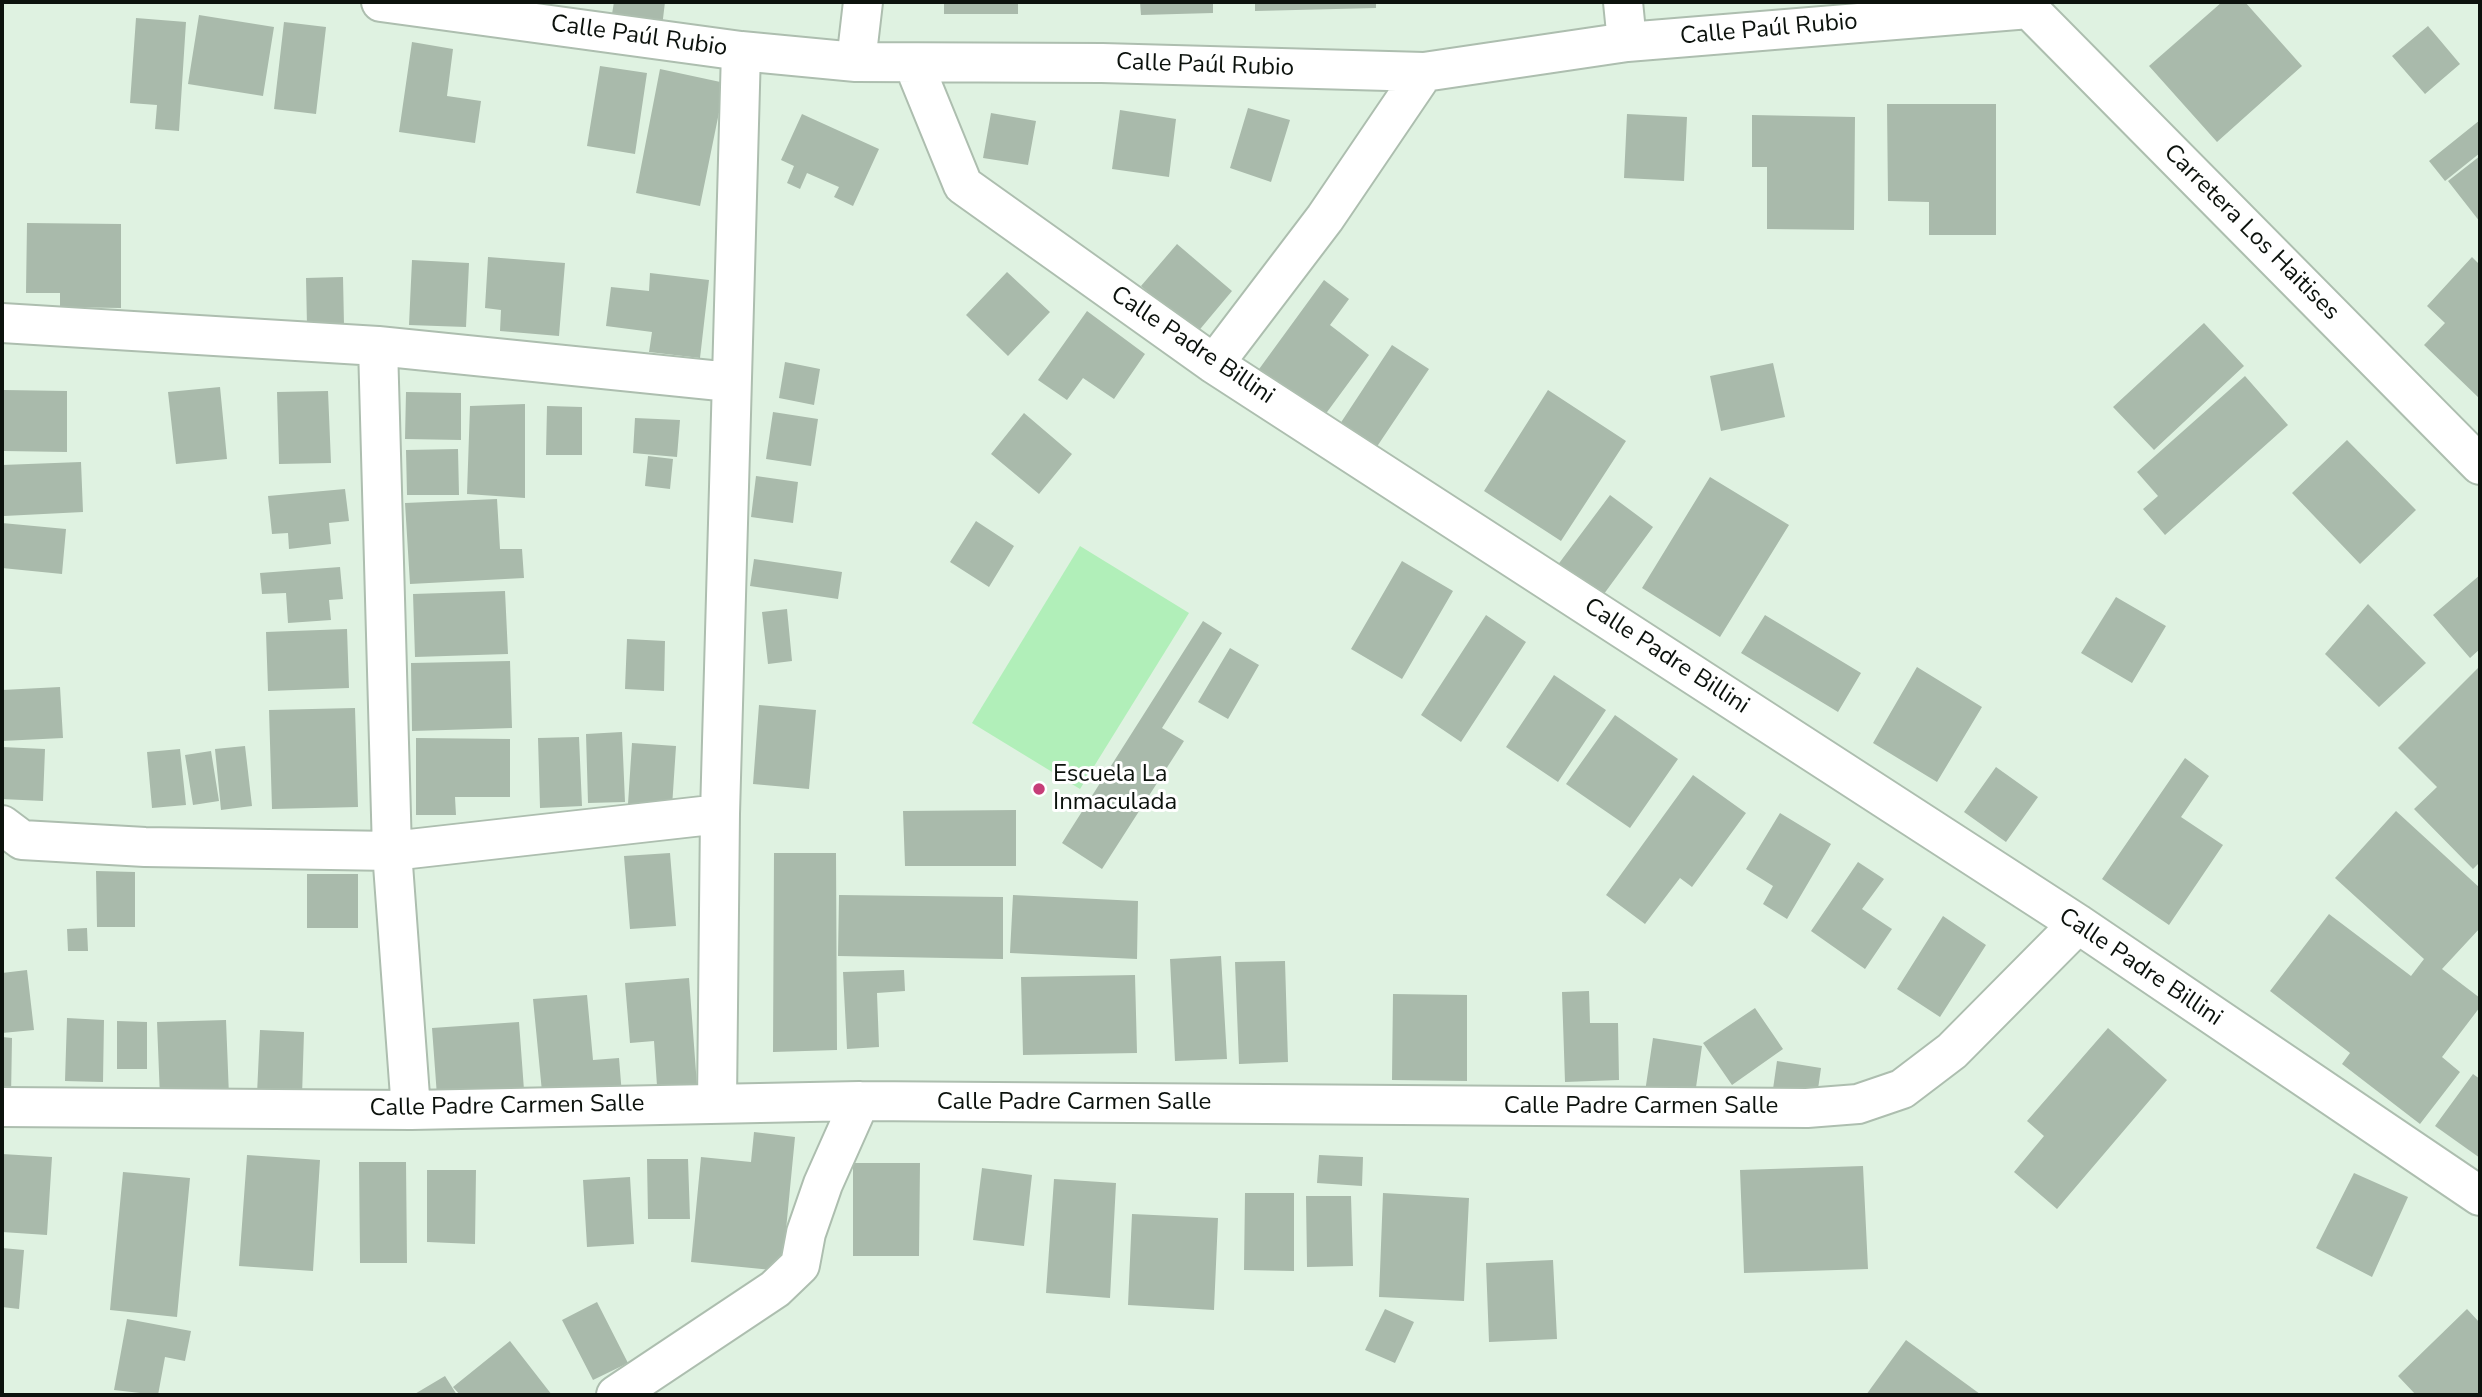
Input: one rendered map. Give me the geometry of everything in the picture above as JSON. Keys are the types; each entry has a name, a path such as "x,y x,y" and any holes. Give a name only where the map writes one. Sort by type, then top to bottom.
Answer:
{"street":[{"name":"Calle Paúl Rubio","path":"381,2 741,51 856,62 914,65 1102,63 1424,72 1627,42 2025,5"},
{"path":"856,62 863,2"},
{"path":"1623,2 1627,42"},
{"name":"Carretera Los Haitises","path":"2025,5 2480,465"},
{"path":"717,1103 720,814 741,51"},
{"name":"Calle Padre Billini","path":"914,65 963,185 1214,364 2078,924 2270,1057 2480,1196"},
{"path":"1214,364 1325,218 1424,72"},
{"path":"2,323 378,346 730,382"},
{"path":"378,346 392,851 411,1110"},
{"path":"2,825 22,840 145,847 392,851 720,814"},
{"name":"Calle Padre Carmen Salle","path":"2,1107 411,1110 860,1101 1807,1108 1858,1104 1902,1089 1952,1051 2078,924"},
{"path":"616,1395 775,1289 800,1265 806,1233 823,1184 860,1101"}],"green space":[{"path":"1080,546 1189,613 1080,789 972,723"}],"building":[{"path":"614,2 665,2 662,27 611,20"},
{"path":"944,2 1018,2 1018,14 944,14"},
{"path":"1140,2 1213,2 1213,13 1141,15"},
{"path":"1255,2 1376,2 1376,8 1255,11"},
{"path":"2222,2 2245,2 2302,66 2217,142 2149,66"},
{"path":"199,15 274,27 263,96 188,84"},
{"path":"136,18 186,22 179,131 155,129 157,105 130,103"},
{"path":"284,22 326,27 316,114 274,109"},
{"path":"2428,26 2460,64 2425,94 2392,56"},
{"path":"412,42 453,49 447,96 481,101 475,143 399,132"},
{"path":"600,66 647,73 635,154 587,146"},
{"path":"660,69 725,83 700,206 636,193"},
{"path":"1887,104 1996,104 1996,235 1929,235 1929,202 1888,201"},
{"path":"1248,108 1290,120 1271,182 1230,168"},
{"path":"1120,110 1176,119 1169,177 1112,169"},
{"path":"991,113 1036,121 1028,165 983,158"},
{"path":"802,114 879,149 853,206 834,197 839,187 807,173 800,189 787,183 794,166 781,160"},
{"path":"1627,114 1687,117 1684,181 1624,178"},
{"path":"1752,115 1855,117 1854,230 1767,229 1767,167 1752,167"},
{"path":"2480,120 2480,153 2445,181 2429,161"},
{"path":"2480,156 2480,222 2448,181"},
{"path":"27,223 121,224 121,308 60,307 60,293 26,293"},
{"path":"1177,244 1232,291 1196,334 1141,286"},
{"path":"488,257 565,263 559,336 500,331 501,310 485,308"},
{"path":"2472,257 2480,265 2480,399 2424,345 2445,323 2427,306"},
{"path":"412,260 469,263 466,327 409,325"},
{"path":"1007,272 1050,312 1008,356 966,315"},
{"path":"650,273 709,280 700,358 649,352 652,332 606,326 611,287 649,291"},
{"path":"343,277 344,325 307,326 306,278"},
{"path":"1324,280 1349,299 1330,325 1369,355 1319,423 1254,376"},
{"path":"1087,311 1145,354 1114,399 1083,378 1067,400 1038,380"},
{"path":"2204,323 2244,366 2154,450 2113,407"},
{"path":"1392,345 1429,369 1372,454 1336,430"},
{"path":"785,362 820,369 814,405 779,398"},
{"path":"1773,363 1785,417 1721,431 1710,376"},
{"path":"2245,376 2288,425 2165,535 2143,509 2158,496 2137,472"},
{"path":"220,387 227,459 176,464 168,392"},
{"path":"4,390 67,391 67,452 4,451"},
{"path":"1548,390 1626,441 1561,541 1484,491"},
{"path":"328,391 331,463 279,464 277,392"},
{"path":"406,392 461,393 461,440 405,439"},
{"path":"525,404 525,498 467,494 470,406"},
{"path":"547,406 582,407 582,455 546,455"},
{"path":"773,412 818,419 811,466 766,459"},
{"path":"1024,413 1072,454 1039,494 991,454"},
{"path":"635,418 680,420 677,457 633,453"},
{"path":"2347,440 2416,510 2360,564 2292,493"},
{"path":"458,449 459,495 407,495 406,450"},
{"path":"648,456 673,459 670,489 645,486"},
{"path":"81,462 83,512 4,516 2,465"},
{"path":"756,476 798,482 793,523 751,517"},
{"path":"1710,477 1789,525 1720,637 1642,588"},
{"path":"345,489 349,521 329,523 331,544 289,549 288,533 272,534 268,496"},
{"path":"1610,495 1653,527 1601,598 1557,566"},
{"path":"497,499 500,549 522,549 524,578 410,584 405,503"},
{"path":"976,521 1014,546 989,587 950,562"},
{"path":"2,523 66,529 62,574 2,568"},
{"path":"754,559 842,572 838,599 750,586"},
{"path":"1402,561 1453,591 1402,679 1351,649"},
{"path":"340,567 343,599 329,600 331,620 288,623 286,593 262,594 260,573"},
{"path":"2480,575 2480,649 2470,658 2433,615"},
{"path":"505,591 508,654 415,657 413,594"},
{"path":"2116,597 2166,626 2132,683 2081,653"},
{"path":"2368,604 2426,663 2379,707 2325,654"},
{"path":"787,609 792,661 768,664 762,612"},
{"path":"1486,615 1526,642 1461,742 1421,715"},
{"path":"1765,615 1861,673 1838,712 1741,653"},
{"path":"1203,621 1222,633 1162,728 1184,741 1102,869 1062,843"},
{"path":"347,629 349,688 268,691 266,632"},
{"path":"627,639 665,641 664,691 625,689"},
{"path":"1230,648 1259,665 1228,719 1198,702"},
{"path":"510,661 512,728 412,731 411,663"},
{"path":"2480,666 2480,862 2473,869 2414,809 2437,787 2398,748"},
{"path":"1917,667 1982,707 1937,782 1873,743"},
{"path":"1554,675 1606,710 1558,782 1506,747"},
{"path":"60,687 63,738 2,741 2,690"},
{"path":"759,705 816,710 809,789 753,784"},
{"path":"355,708 358,807 272,809 269,710"},
{"path":"1615,715 1678,759 1630,828 1566,784"},
{"path":"622,732 625,802 588,803 586,734"},
{"path":"579,737 582,806 540,808 538,738"},
{"path":"416,738 510,739 510,797 455,797 456,815 416,815"},
{"path":"632,743 676,746 672,807 628,804"},
{"path":"245,746 252,806 221,810 215,749"},
{"path":"2,747 45,749 43,801 2,799"},
{"path":"180,749 186,805 152,808 147,752"},
{"path":"211,751 219,801 193,805 185,755"},
{"path":"2185,758 2209,776 2181,817 2223,845 2169,925 2102,879"},
{"path":"1996,767 2038,797 2006,842 1964,812"},
{"path":"1693,775 1746,813 1692,887 1680,878 1645,924 1606,895"},
{"path":"1016,810 1016,866 905,866 903,811"},
{"path":"2396,811 2480,888 2480,928 2442,969 2480,998 2480,1007 2442,1057 2460,1072 2420,1124 2342,1064 2350,1053 2270,991 2329,914 2411,976 2424,959 2335,878"},
{"path":"1780,813 1831,844 1787,919 1763,904 1773,886 1746,869"},
{"path":"670,853 676,926 630,929 624,856"},
{"path":"774,853 836,853 837,1050 773,1052"},
{"path":"1858,862 1884,879 1862,909 1892,929 1865,969 1811,931"},
{"path":"96,871 135,872 135,927 97,927"},
{"path":"307,874 358,874 358,928 307,928"},
{"path":"839,895 1003,897 1003,959 838,956"},
{"path":"1013,895 1138,901 1137,959 1010,953"},
{"path":"1943,916 1986,945 1940,1017 1897,989"},
{"path":"87,928 88,951 68,951 67,929"},
{"path":"1221,956 1227,1059 1175,1061 1170,959"},
{"path":"1285,961 1288,1062 1239,1064 1235,962"},
{"path":"27,970 34,1030 2,1033 2,973"},
{"path":"904,970 905,991 877,993 879,1047 847,1049 843,972"},
{"path":"1135,975 1137,1053 1023,1055 1021,977"},
{"path":"689,978 698,1099 658,1101 654,1041 630,1043 625,983"},
{"path":"1589,991 1590,1023 1618,1023 1619,1080 1565,1082 1562,992"},
{"path":"1393,994 1467,995 1467,1081 1392,1080"},
{"path":"587,995 593,1060 619,1058 622,1095 543,1102 533,999"},
{"path":"1755,1008 1783,1049 1732,1085 1703,1043"},
{"path":"67,1018 104,1020 103,1082 65,1081"},
{"path":"226,1020 229,1096 160,1098 157,1022"},
{"path":"117,1021 147,1022 147,1069 117,1069"},
{"path":"519,1022 524,1090 437,1096 432,1028"},
{"path":"2108,1028 2167,1080 2057,1209 2014,1172 2044,1136 2027,1121"},
{"path":"260,1030 304,1032 302,1096 257,1094"},
{"path":"2,1037 12,1038 11,1097 2,1097"},
{"path":"1653,1038 1702,1046 1694,1101 1645,1092"},
{"path":"1777,1061 1821,1068 1817,1096 1773,1089"},
{"path":"2473,1074 2480,1079 2480,1158 2435,1126"},
{"path":"754,1132 795,1137 782,1271 691,1262 701,1157 751,1162"},
{"path":"2,1154 52,1157 47,1235 2,1232"},
{"path":"247,1155 320,1160 313,1271 239,1266"},
{"path":"1319,1155 1363,1157 1362,1186 1317,1183"},
{"path":"647,1159 688,1159 690,1219 648,1219"},
{"path":"359,1162 406,1162 407,1263 360,1263"},
{"path":"853,1163 920,1163 919,1256 853,1256"},
{"path":"1863,1166 1868,1269 1744,1273 1740,1170"},
{"path":"982,1168 1032,1175 1024,1246 973,1240"},
{"path":"427,1170 476,1170 475,1244 427,1242"},
{"path":"123,1172 190,1178 177,1317 110,1310"},
{"path":"2354,1173 2408,1197 2372,1277 2316,1248"},
{"path":"630,1177 634,1244 587,1247 583,1180"},
{"path":"1054,1179 1116,1183 1110,1298 1046,1293"},
{"path":"1245,1193 1294,1193 1294,1271 1244,1270"},
{"path":"1383,1193 1469,1198 1464,1301 1379,1297"},
{"path":"1306,1196 1351,1196 1353,1266 1307,1267"},
{"path":"1132,1214 1218,1218 1214,1310 1128,1305"},
{"path":"2,1248 24,1250 19,1309 2,1307"},
{"path":"1553,1260 1557,1339 1489,1342 1486,1263"},
{"path":"597,1302 628,1363 593,1380 562,1320"},
{"path":"1385,1309 1414,1322 1395,1363 1365,1350"},
{"path":"2467,1309 2480,1323 2480,1395 2416,1395 2398,1376"},
{"path":"127,1319 191,1331 185,1361 165,1357 158,1395 114,1390"},
{"path":"1906,1340 1980,1394 1866,1395"},
{"path":"510,1341 552,1395 460,1395 453,1387"},
{"path":"445,1376 457,1395 413,1395"}],"place":[{"name":"Escuela La Inmaculada","path":"1039,789"}]}
